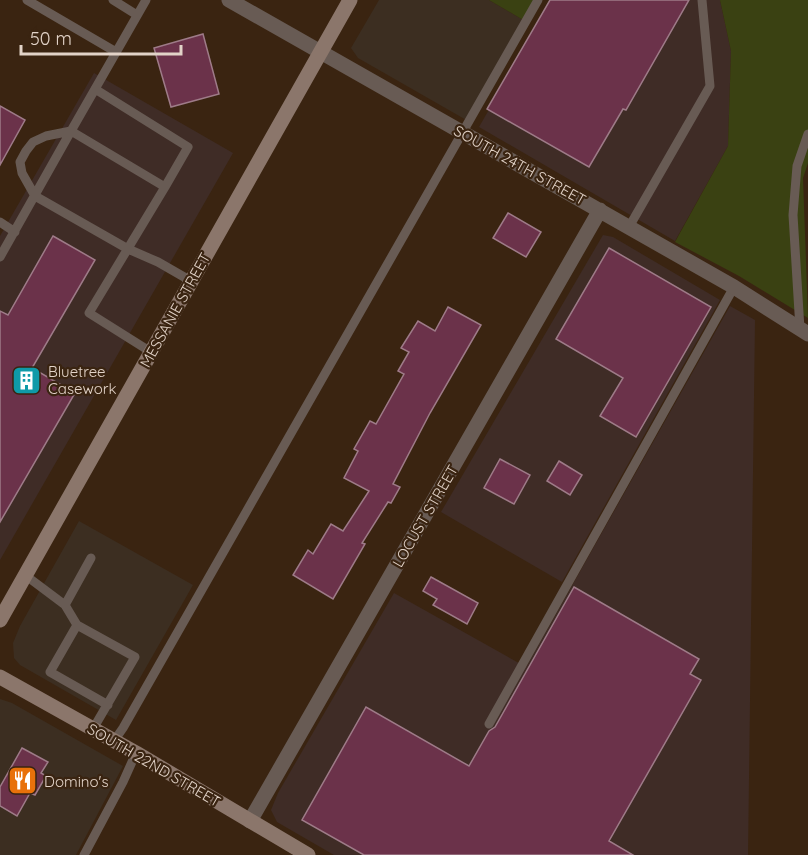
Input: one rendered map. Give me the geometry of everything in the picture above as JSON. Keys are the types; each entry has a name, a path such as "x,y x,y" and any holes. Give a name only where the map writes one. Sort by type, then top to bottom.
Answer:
{"street":[{"name":"SOUTH 24TH STREET","path":"229,0 734,287 804,331"},
{"name":"MESSANIE STREET","path":"0,620 350,0"},
{"name":"LOCUST STREET","path":"250,822 600,210"},
{"name":"SOUTH 22ND STREET","path":"0,677 136,753 308,855"}],"lane":[{"path":"27,0 116,52"},
{"path":"113,0 137,15"},
{"path":"0,257 146,0"},
{"path":"114,741 538,0"},
{"path":"629,227 710,86 702,0"},
{"path":"95,90 188,147 89,313 151,352"},
{"path":"165,187 71,131 46,136 33,142 20,162 22,173 35,196 128,249 158,262 191,281"},
{"path":"804,331 794,216 797,166 808,134"},
{"path":"0,222 15,232"},
{"path":"489,724 734,287"},
{"path":"65,605 91,558"},
{"path":"25,575 65,605 77,625 135,657 93,729"},
{"path":"77,625 50,672 108,705"},
{"path":"84,855 136,753"}],"shaded area":[{"path":"379,0 489,0 525,21 468,121 358,58 351,48"},
{"path":"552,0 720,0 731,51 728,146 675,241 479,127"},
{"path":"94,73 233,153 0,560 0,236"},
{"path":"603,235 613,237 720,300 562,582 441,512"},
{"path":"730,306 755,320 748,855 334,855 277,822 271,810 278,793 394,593 526,667"},
{"path":"79,521 193,585 116,720 20,665 14,658 13,643 20,626"},
{"path":"0,699 12,703 123,766 76,855 0,855"}],"green space":[{"path":"489,0 537,0 525,21"},
{"path":"720,0 808,0 808,163 803,178 808,318 739,276 675,242 728,146 731,51"}],"building":[{"path":"550,0 689,0 626,110 623,109 589,167 487,109"},
{"path":"203,34 219,94 171,107 154,48"},
{"path":"0,106 25,120 0,165"},
{"path":"508,213 541,232 526,257 493,238"},
{"name":"Bluetree Casework","path":"53,236 95,260 32,368 75,393 0,522 0,311 8,315"},
{"path":"609,248 711,307 636,437 600,416 623,378 556,339"},
{"path":"448,307 481,325 430,413 393,484 400,487 362,543 365,544 333,599 293,575 308,550 313,554 331,524 343,531 369,491 344,478 358,451 354,449 370,421 376,424 404,374 398,371 409,352 401,348 418,321 435,331"},
{"path":"500,459 530,475 514,504 484,488"},
{"path":"559,461 582,475 570,495 547,481"},
{"path":"431,577 478,603 467,624 433,605 437,599 423,591"},
{"path":"574,587 699,659 690,674 701,680 609,841 633,855 364,855 302,820 366,707 469,766 489,731 495,727"},
{"name":"Domino's","path":"22,748 48,762 41,773 46,776 35,795 30,793 17,816 0,806 0,787"}],"place":[{"name":"Bluetree Casework","path":"27,380"},
{"name":"Domino's","path":"23,781"}]}
